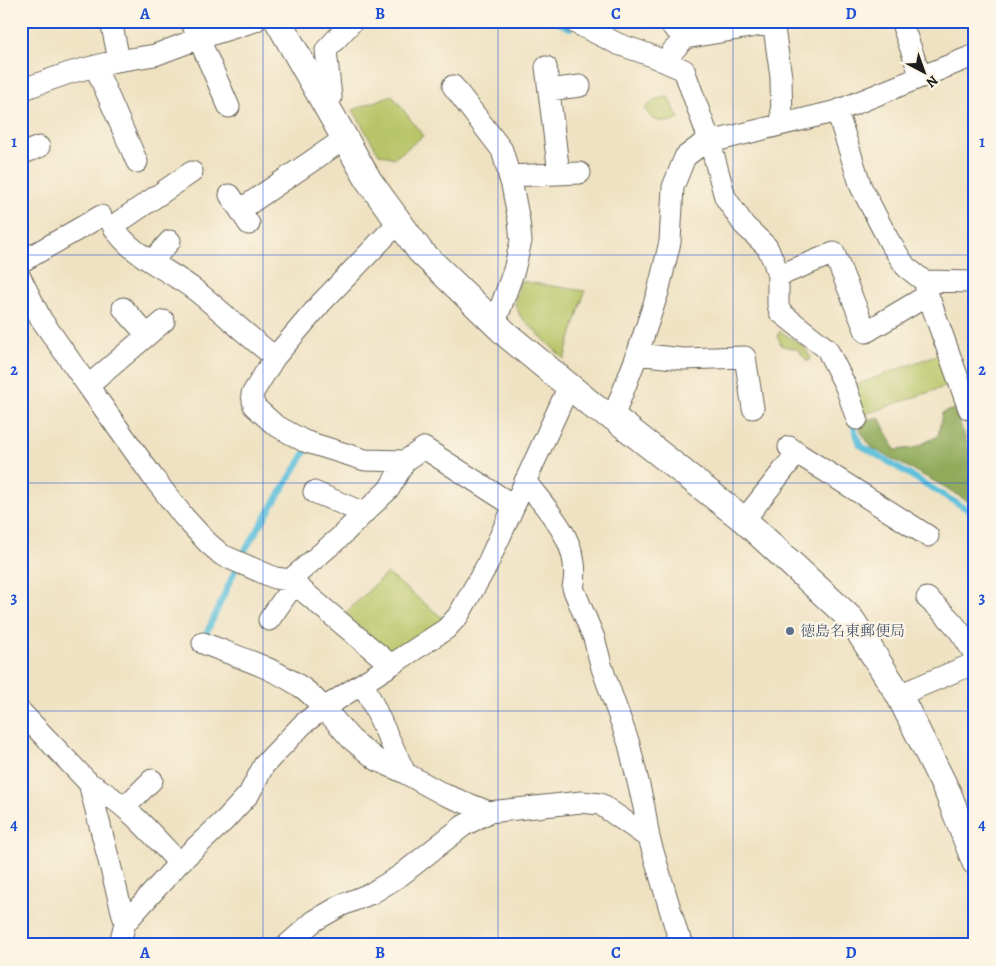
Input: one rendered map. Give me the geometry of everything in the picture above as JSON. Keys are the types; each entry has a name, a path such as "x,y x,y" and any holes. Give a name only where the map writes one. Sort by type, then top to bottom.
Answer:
{"street":[{"path":"111,21 119,60"},
{"path":"21,91 95,66 155,54 195,30 255,21"},
{"path":"278,21 368,181 420,251 507,335 597,409 613,418 744,520 851,619 898,695 948,793 975,862"},
{"path":"324,102 330,97 326,50 353,21"},
{"path":"572,21 618,44 684,70 725,197 744,225 767,247 778,276 778,305 780,312 827,349 846,387 857,419"},
{"path":"901,21 921,78"},
{"path":"676,38 773,22 781,77 782,124"},
{"path":"195,30 229,106"},
{"path":"613,418 658,292 670,242 673,187 685,157 707,143 837,111 975,55"},
{"path":"95,66 137,162"},
{"path":"546,67 559,174"},
{"path":"453,86 502,150 510,176 518,221 520,241 514,270 495,323"},
{"path":"548,90 580,86"},
{"path":"837,111 861,187 889,241 906,267 926,288 969,409 975,408"},
{"path":"240,210 344,138"},
{"path":"192,172 113,226 131,247 244,321 276,357"},
{"path":"510,176 580,173"},
{"path":"21,262 101,216"},
{"path":"399,222 321,303 276,357 252,394 254,406 275,425 304,441 365,460 405,461"},
{"path":"152,261 170,240"},
{"path":"778,276 834,253 866,332 926,288 975,282"},
{"path":"21,279 41,319 88,386 152,476 208,543 222,555 275,578 292,582 391,665"},
{"path":"123,308 147,335"},
{"path":"88,386 164,321"},
{"path":"637,354 683,359 745,357 753,408"},
{"path":"122,938 179,863 225,820 249,794 264,765 303,724 324,708 446,629 458,616 486,567 569,386"},
{"path":"269,620 292,582 389,489 405,461 424,448 514,506"},
{"path":"744,520 793,450 928,536"},
{"path":"526,481 561,527 572,550 575,579 573,588 594,638 602,668 629,744 644,807 649,838 678,936 684,945"},
{"path":"314,492 364,513"},
{"path":"927,598 949,617 975,655"},
{"path":"203,643 264,666 285,677 305,690 351,738 377,760 443,794 489,812"},
{"path":"898,695 975,663"},
{"path":"363,683 405,773"},
{"path":"24,723 89,783 125,807 179,863"},
{"path":"125,807 152,780"},
{"path":"89,783 122,938"},
{"path":"287,945 314,921 401,875 463,826 489,812 581,802 600,804 649,838"}],"green space":[{"path":"392,95 423,136 395,158 379,154 353,110"},
{"path":"668,97 679,118 666,122 652,119 645,109 655,99"},
{"path":"520,281 585,291 564,359 520,316 515,304"},
{"path":"780,331 803,346 811,358 808,362 797,349 782,346 777,336"},
{"path":"939,354 950,385 860,416 850,387"},
{"path":"955,409 975,466 975,506 943,486 872,448 861,432 859,422 879,417 895,450 914,448 938,436 942,413"},
{"path":"387,573 444,619 394,655 343,615"}],"waterway":[{"path":"554,21 570,28"},
{"path":"852,422 860,445 975,514"},
{"path":"204,639 242,555 306,451"}],"place":[{"name":"徳島名東郵便局","path":"790,631"}]}
